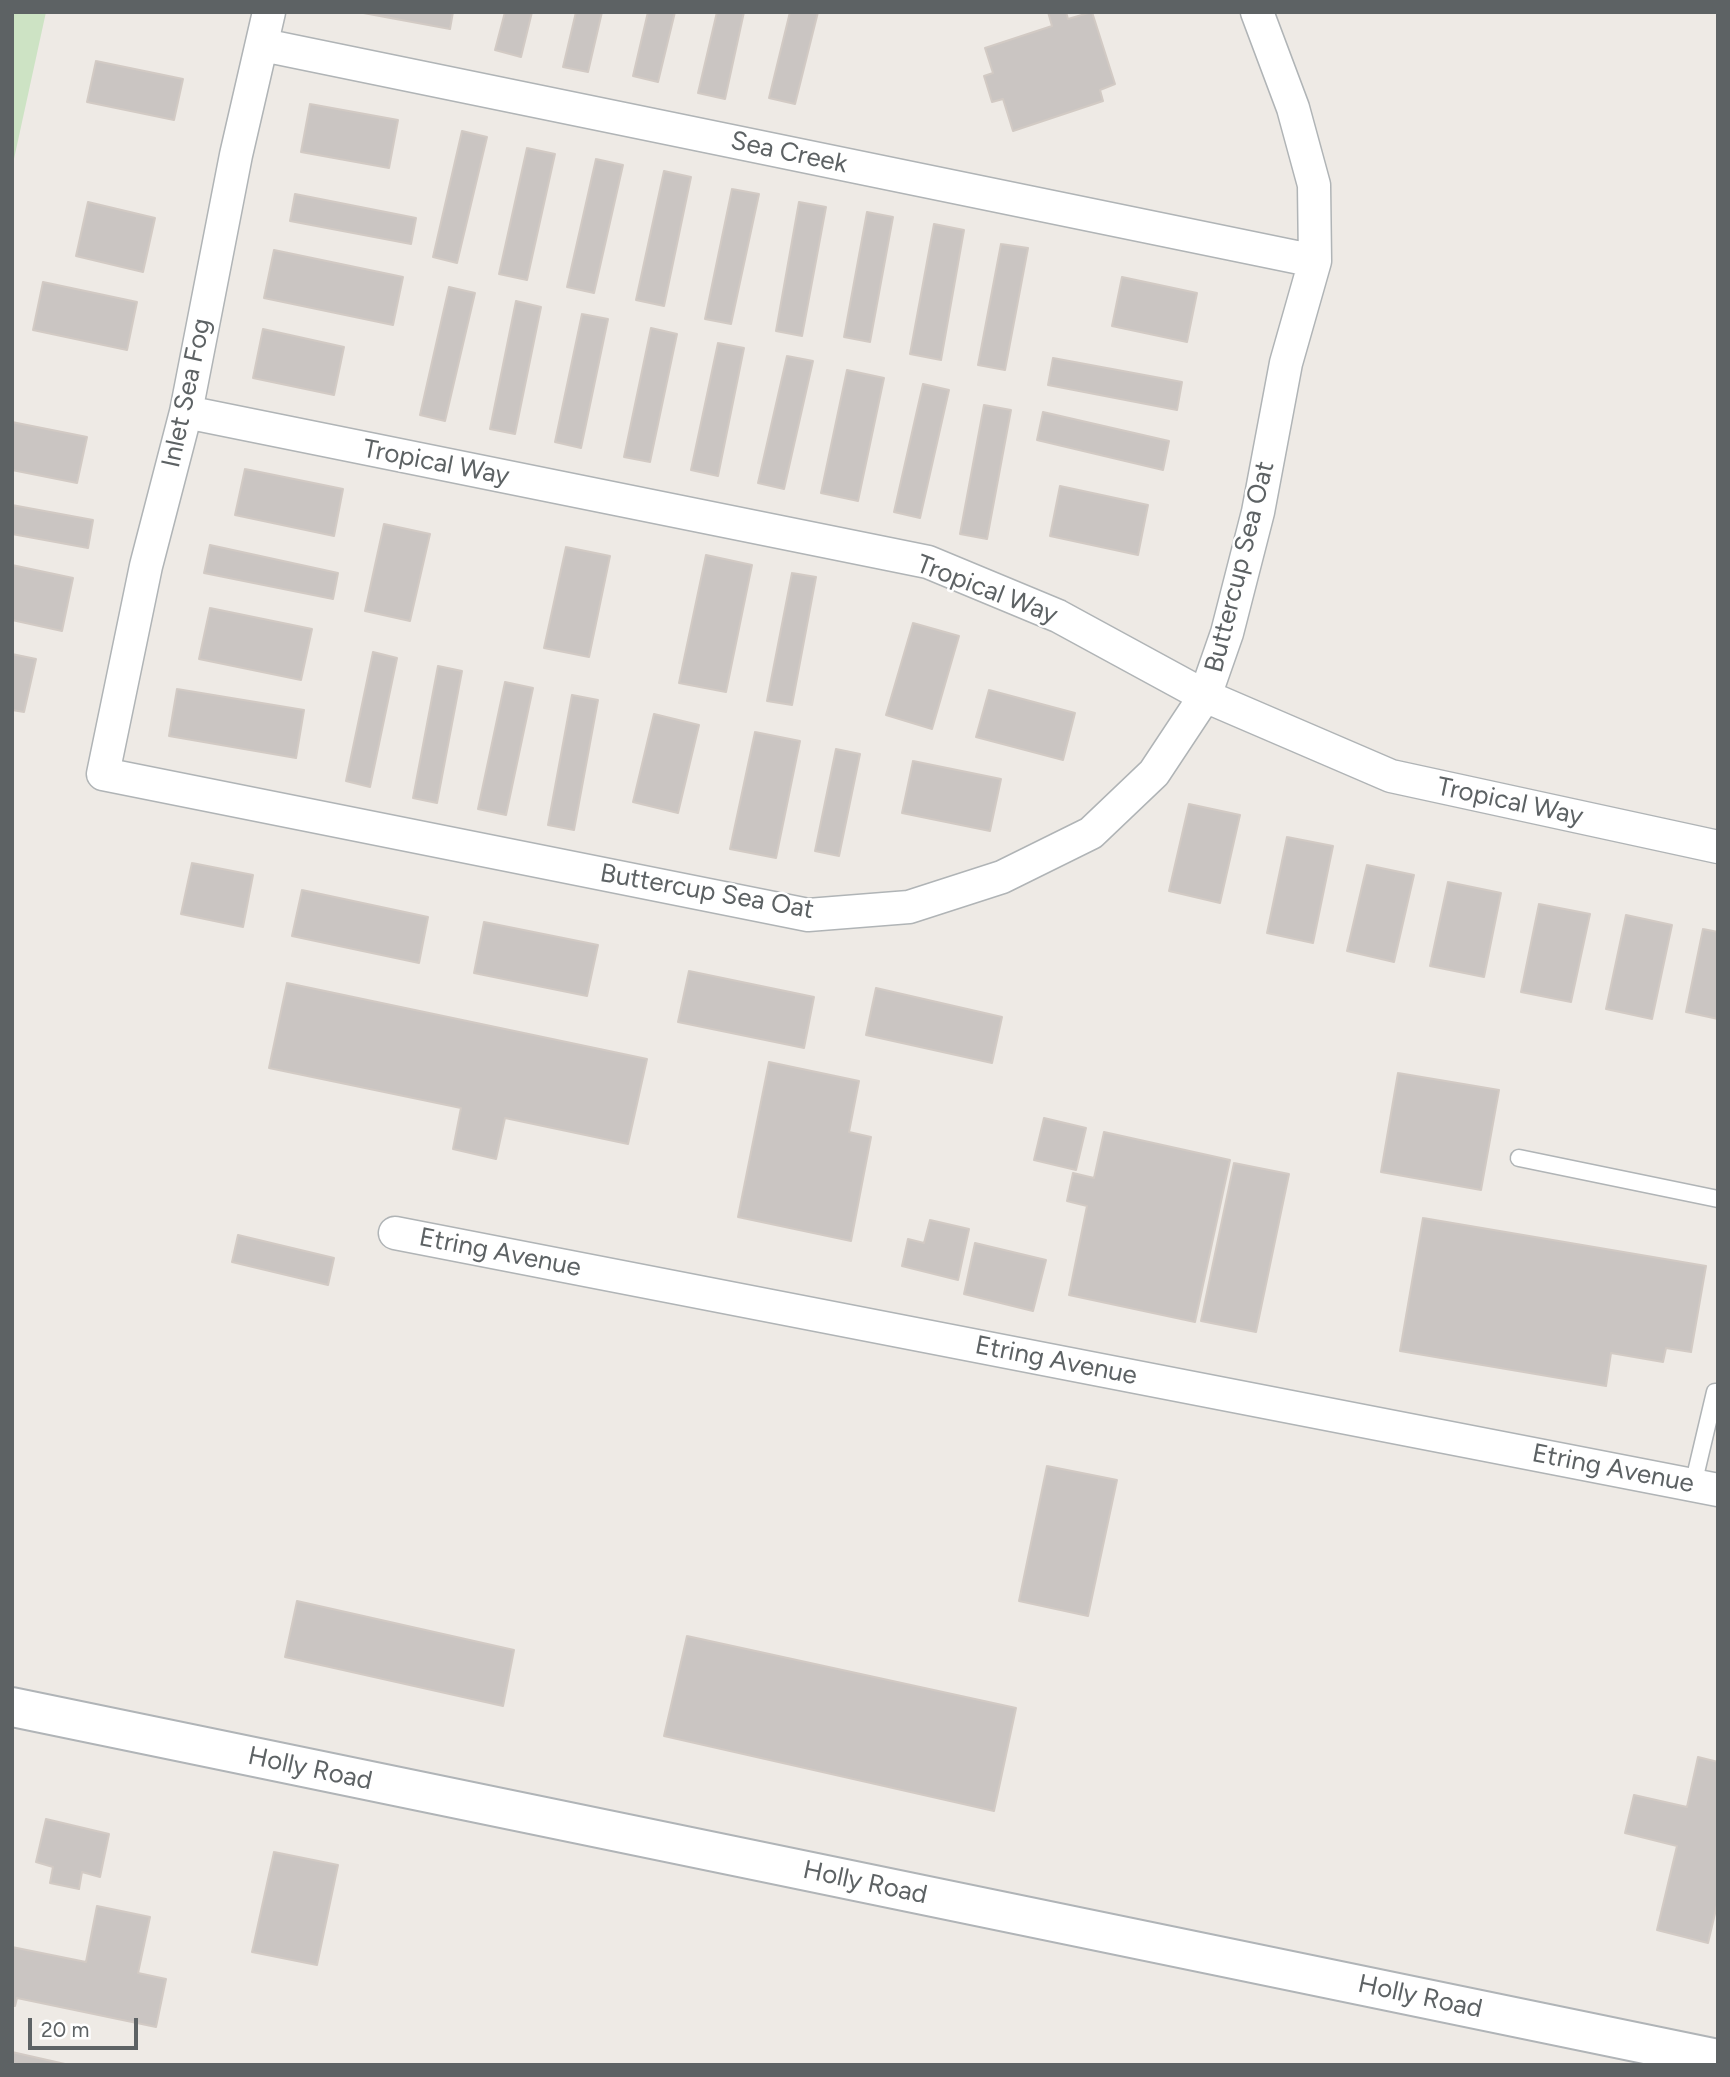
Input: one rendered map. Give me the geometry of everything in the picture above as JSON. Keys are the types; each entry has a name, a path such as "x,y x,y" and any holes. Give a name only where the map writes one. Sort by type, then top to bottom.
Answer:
{"main road":[{"name":"Holly Road","path":"12,1707 1718,2059"}],"street":[{"name":"Inlet Sea Fog","path":"103,774 146,566 186,412 236,155 269,12"},
{"name":"Buttercup Sea Oat","path":"103,774 808,915 909,907 1002,877 1091,833 1154,773 1205,696 1227,633 1255,526 1286,363 1315,261 1314,185 1293,108 1257,12"},
{"name":"Sea Creek","path":"263,45 1315,261"},
{"name":"Tropical Way","path":"186,412 928,562 1058,616 1205,696 1391,776 1718,846"},
{"name":"Etring Avenue","path":"395,1233 1705,1487"}],"lane":[{"path":"1519,1158 1718,1199"},
{"path":"1705,1487 1715,1392 1718,1392"}],"green space":[{"path":"12,12 46,12 12,168"}],"building":[{"path":"358,12 453,12 450,29"},
{"path":"505,12 532,12 521,57 495,50"},
{"path":"576,12 602,12 588,72 563,67"},
{"path":"648,12 675,12 658,82 633,76"},
{"path":"717,12 744,12 725,99 698,93"},
{"path":"790,12 818,12 795,104 769,98"},
{"path":"1048,12 1066,12 1068,19 1092,12 1115,84 1100,90 1103,101 1013,131 1003,99 992,102 984,76 993,73 985,48 1052,26"},
{"path":"96,61 183,79 174,120 87,102"},
{"path":"310,104 398,120 389,168 301,152"},
{"path":"462,131 487,137 457,263 433,257"},
{"path":"527,148 555,154 527,280 499,274"},
{"path":"596,159 623,165 594,293 567,287"},
{"path":"664,171 691,177 664,306 636,300"},
{"path":"732,189 759,194 731,324 705,319"},
{"path":"295,194 416,218 411,244 290,221"},
{"path":"88,202 155,218 143,272 76,256"},
{"path":"799,202 826,207 802,336 776,331"},
{"path":"867,212 893,217 870,342 844,337"},
{"path":"934,224 964,230 941,360 910,354"},
{"path":"1001,244 1028,248 1005,370 978,365"},
{"path":"274,250 403,277 393,325 264,298"},
{"path":"1122,277 1197,293 1187,342 1112,326"},
{"path":"43,282 137,302 127,350 33,330"},
{"path":"449,287 475,293 445,421 420,415"},
{"path":"516,301 541,307 515,434 490,429"},
{"path":"582,314 608,319 581,448 555,442"},
{"path":"651,328 677,334 650,462 624,457"},
{"path":"263,329 344,347 334,395 253,378"},
{"path":"718,343 744,348 718,476 691,470"},
{"path":"787,356 813,361 784,489 758,483"},
{"path":"1053,358 1182,382 1177,410 1048,385"},
{"path":"847,370 884,378 858,501 821,493"},
{"path":"923,384 949,390 920,518 894,512"},
{"path":"984,405 1011,410 987,539 960,534"},
{"path":"1043,412 1169,441 1163,470 1037,440"},
{"path":"12,422 87,437 77,483 12,470"},
{"path":"245,469 343,489 334,536 235,515"},
{"path":"1060,486 1148,505 1138,555 1050,536"},
{"path":"12,505 93,520 88,548 12,534"},
{"path":"384,524 430,534 410,621 365,611"},
{"path":"210,545 338,573 333,599 204,573"},
{"path":"566,547 610,556 589,657 544,648"},
{"path":"706,555 752,565 726,692 679,683"},
{"path":"12,565 73,578 62,631 12,620"},
{"path":"792,573 816,577 792,705 767,701"},
{"path":"210,608 312,629 301,680 199,659"},
{"path":"913,623 959,636 932,729 886,715"},
{"path":"373,652 397,658 370,787 346,781"},
{"path":"12,654 36,659 24,712 12,710"},
{"path":"438,666 462,671 437,803 413,798"},
{"path":"505,682 533,688 506,815 478,809"},
{"path":"177,689 304,710 296,758 169,736"},
{"path":"989,690 1075,713 1063,760 976,737"},
{"path":"572,695 598,700 574,830 548,825"},
{"path":"654,714 699,725 678,813 633,802"},
{"path":"755,732 800,741 776,858 730,849"},
{"path":"836,749 860,754 839,856 815,851"},
{"path":"913,761 1001,779 990,831 902,813"},
{"path":"1189,804 1240,815 1220,903 1169,891"},
{"path":"1287,837 1333,846 1313,943 1267,933"},
{"path":"192,863 253,875 243,927 181,914"},
{"path":"1367,865 1414,875 1394,962 1347,951"},
{"path":"1448,882 1501,893 1484,977 1430,966"},
{"path":"302,890 428,917 419,963 292,936"},
{"path":"1539,904 1590,914 1571,1002 1521,992"},
{"path":"1626,915 1672,925 1652,1019 1606,1009"},
{"path":"484,922 598,945 587,996 474,973"},
{"path":"1703,929 1718,932 1718,1019 1686,1012"},
{"path":"689,971 814,997 804,1048 678,1022"},
{"path":"287,983 647,1059 628,1144 505,1118 496,1159 453,1149 461,1108 269,1068"},
{"path":"876,988 1002,1017 992,1063 866,1035"},
{"path":"769,1062 859,1081 849,1132 871,1137 851,1241 738,1217"},
{"path":"1398,1073 1499,1090 1481,1190 1381,1172"},
{"path":"1044,1118 1086,1128 1076,1170 1034,1160"},
{"path":"1104,1132 1230,1160 1195,1322 1069,1295 1087,1206 1067,1201 1073,1173 1094,1178"},
{"path":"1234,1163 1289,1174 1256,1332 1201,1321"},
{"path":"1423,1218 1706,1266 1691,1352 1666,1348 1663,1362 1611,1353 1606,1386 1400,1351"},
{"path":"930,1220 969,1229 958,1280 902,1266 908,1239 924,1243"},
{"path":"238,1235 334,1258 328,1285 232,1262"},
{"path":"975,1243 1046,1260 1033,1311 964,1294"},
{"path":"1047,1466 1117,1480 1088,1616 1019,1601"},
{"path":"297,1601 514,1650 503,1706 285,1657"},
{"path":"687,1636 1016,1708 994,1811 664,1736"},
{"path":"1698,1757 1718,1762 1718,1901 1708,1943 1657,1930 1677,1846 1625,1833 1634,1795 1687,1807"},
{"path":"46,1819 109,1834 100,1877 82,1872 79,1889 50,1883 53,1867 36,1862"},
{"path":"274,1852 338,1865 317,1965 252,1952"},
{"path":"97,1906 150,1917 138,1973 166,1979 156,2027 17,1998 15,2006 12,2006 12,1947 86,1962"},
{"path":"12,2052 65,2064 65,2065 12,2065"}]}
